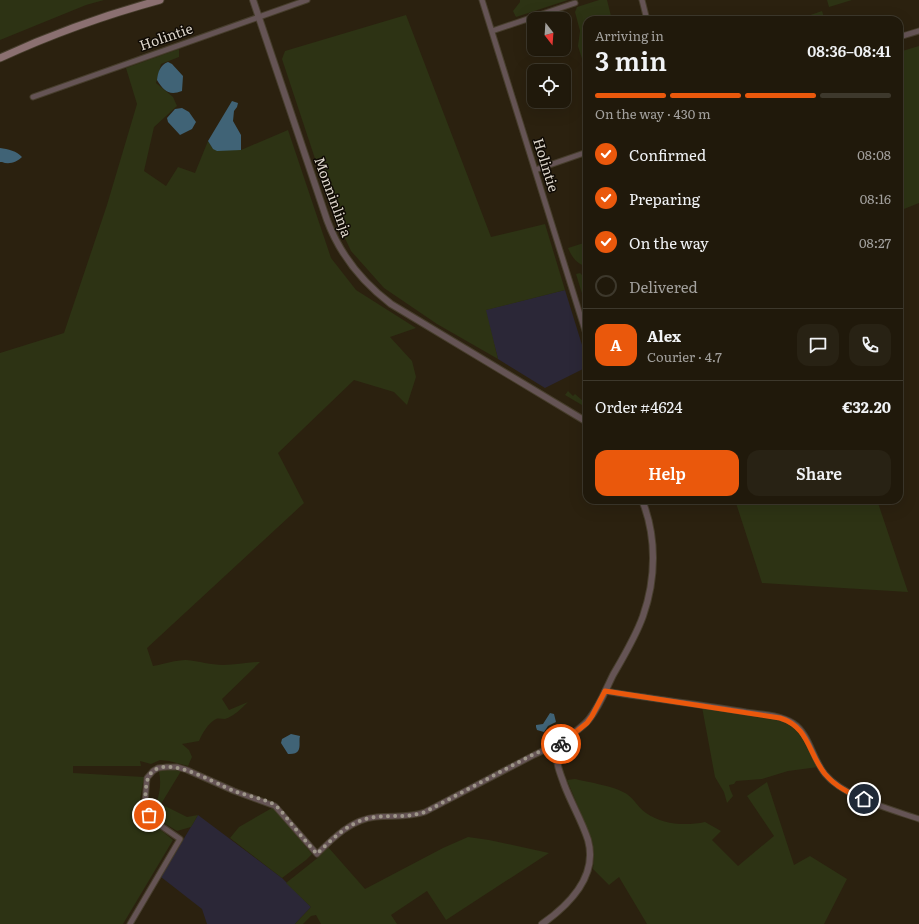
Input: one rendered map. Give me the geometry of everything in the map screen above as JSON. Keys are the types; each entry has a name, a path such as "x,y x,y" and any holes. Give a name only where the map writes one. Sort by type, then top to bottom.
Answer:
{"main road":[{"path":"0,58 54,34 86,22 160,0"}],"street":[{"name":"Monninlinja","path":"253,0 326,220 338,247 355,270 372,289 392,304 583,419"},
{"name":"Holintie","path":"33,97 307,0"},
{"name":"Holintie","path":"482,0 583,324"},
{"path":"642,0 646,16"},
{"path":"492,31 575,3"},
{"path":"903,36 919,31"},
{"path":"535,170 583,153"},
{"path":"542,924 559,911 576,893 585,879 590,859 588,840 567,793 557,759 559,748 563,742 587,723 592,716 639,626 644,613 650,589 653,566 653,549 650,526 643,504"},
{"path":"605,691 786,719 798,727 803,733 819,765 836,785 851,794 919,819"},
{"path":"130,924 180,839 154,821 146,809 145,802 147,778 153,770 158,768 177,767 234,791 275,806 317,854 340,833 359,821 377,817 410,816 425,812 534,754 551,747 559,748"}],"shaded area":[{"path":"565,290 583,348 583,369 545,388 498,359 485,310"},
{"path":"198,815 282,878 311,907 295,924 207,924 202,909 161,877"}],"green space":[{"path":"0,0 104,0 86,5 0,40"},
{"path":"520,0 568,0 531,12 527,12 527,13 516,17 513,11"},
{"path":"599,0 607,0 611,16 583,16 583,62 578,46 580,31 575,12 577,7"},
{"path":"827,0 852,0 829,7"},
{"path":"822,11 824,16 808,16"},
{"path":"406,15 491,237 545,224 565,290 486,310 498,359 437,324 384,288 351,251 333,213 282,59 285,51"},
{"path":"919,46 919,203 903,209 903,51"},
{"path":"179,49 179,57 161,64 156,83 173,97 177,106 154,127 144,171 166,186 178,167 195,173 208,141 213,149 241,150 288,130 331,258 356,290 416,328 390,337 412,361 416,377 407,405 394,392 354,380 278,453 304,503 147,648 153,666 186,660 223,665 260,662 222,699 229,710 248,702 232,716 225,719 217,719 210,723 199,741 182,744 189,750 192,757 188,766 160,760 151,764 140,761 141,766 73,766 73,773 144,777 138,811 173,840 123,924 0,924 0,353 64,333 107,205 137,104 126,68"},
{"path":"583,243 583,265 575,259 568,248"},
{"path":"580,273 582,275 583,297 576,274"},
{"path":"568,391 573,396 575,394 583,401 583,406 565,395"},
{"path":"736,504 878,504 908,592 762,583"},
{"path":"702,707 773,719 790,724 803,738 818,767 788,771 762,779 736,781 734,784 729,785 733,796 727,803 724,792 715,777"},
{"path":"170,769 181,771 161,804 187,817 198,815 191,827 177,831 151,815 159,793 159,771"},
{"path":"575,779 606,786 623,792 630,796 646,813 660,820 675,824 705,822 721,831 712,840 738,866 774,836 747,796 767,782 794,865 810,856 847,879 824,924 647,924 619,877 609,885 593,869 594,855 592,840 567,780"},
{"path":"272,808 276,810 312,854 282,878 230,838 239,827"},
{"path":"468,837 549,853 446,920 427,891 391,915 397,924 321,924 316,915 311,916 303,924 295,924 311,907 286,883 320,856 328,847 365,889 443,848"}],"water":[{"path":"168,62 172,64 183,76 182,91 174,93 167,92 157,80 160,69"},
{"path":"232,101 238,103 234,111 233,121 241,135 241,150 217,151 213,149 208,141"},
{"path":"182,108 189,112 196,122 192,129 180,135 168,122 167,118 175,109"},
{"path":"0,148 15,152 22,157 13,162 0,162"},
{"path":"550,713 554,714 556,722 548,726 544,732 537,730 536,725 543,724"},
{"path":"291,734 300,736 299,748 296,753 288,754 281,743 282,739"}],"way so far":[{"path":"149,815 145,802 146,785 149,774 158,768 177,767 234,791 275,806 317,854 331,840 349,826 359,821 367,818 417,815 433,809 534,754 551,747 559,748 561,744"}],"route":[{"path":"561,744 587,723 605,691 786,719 798,727 803,733 819,765 829,778 844,790 864,799"}]}
